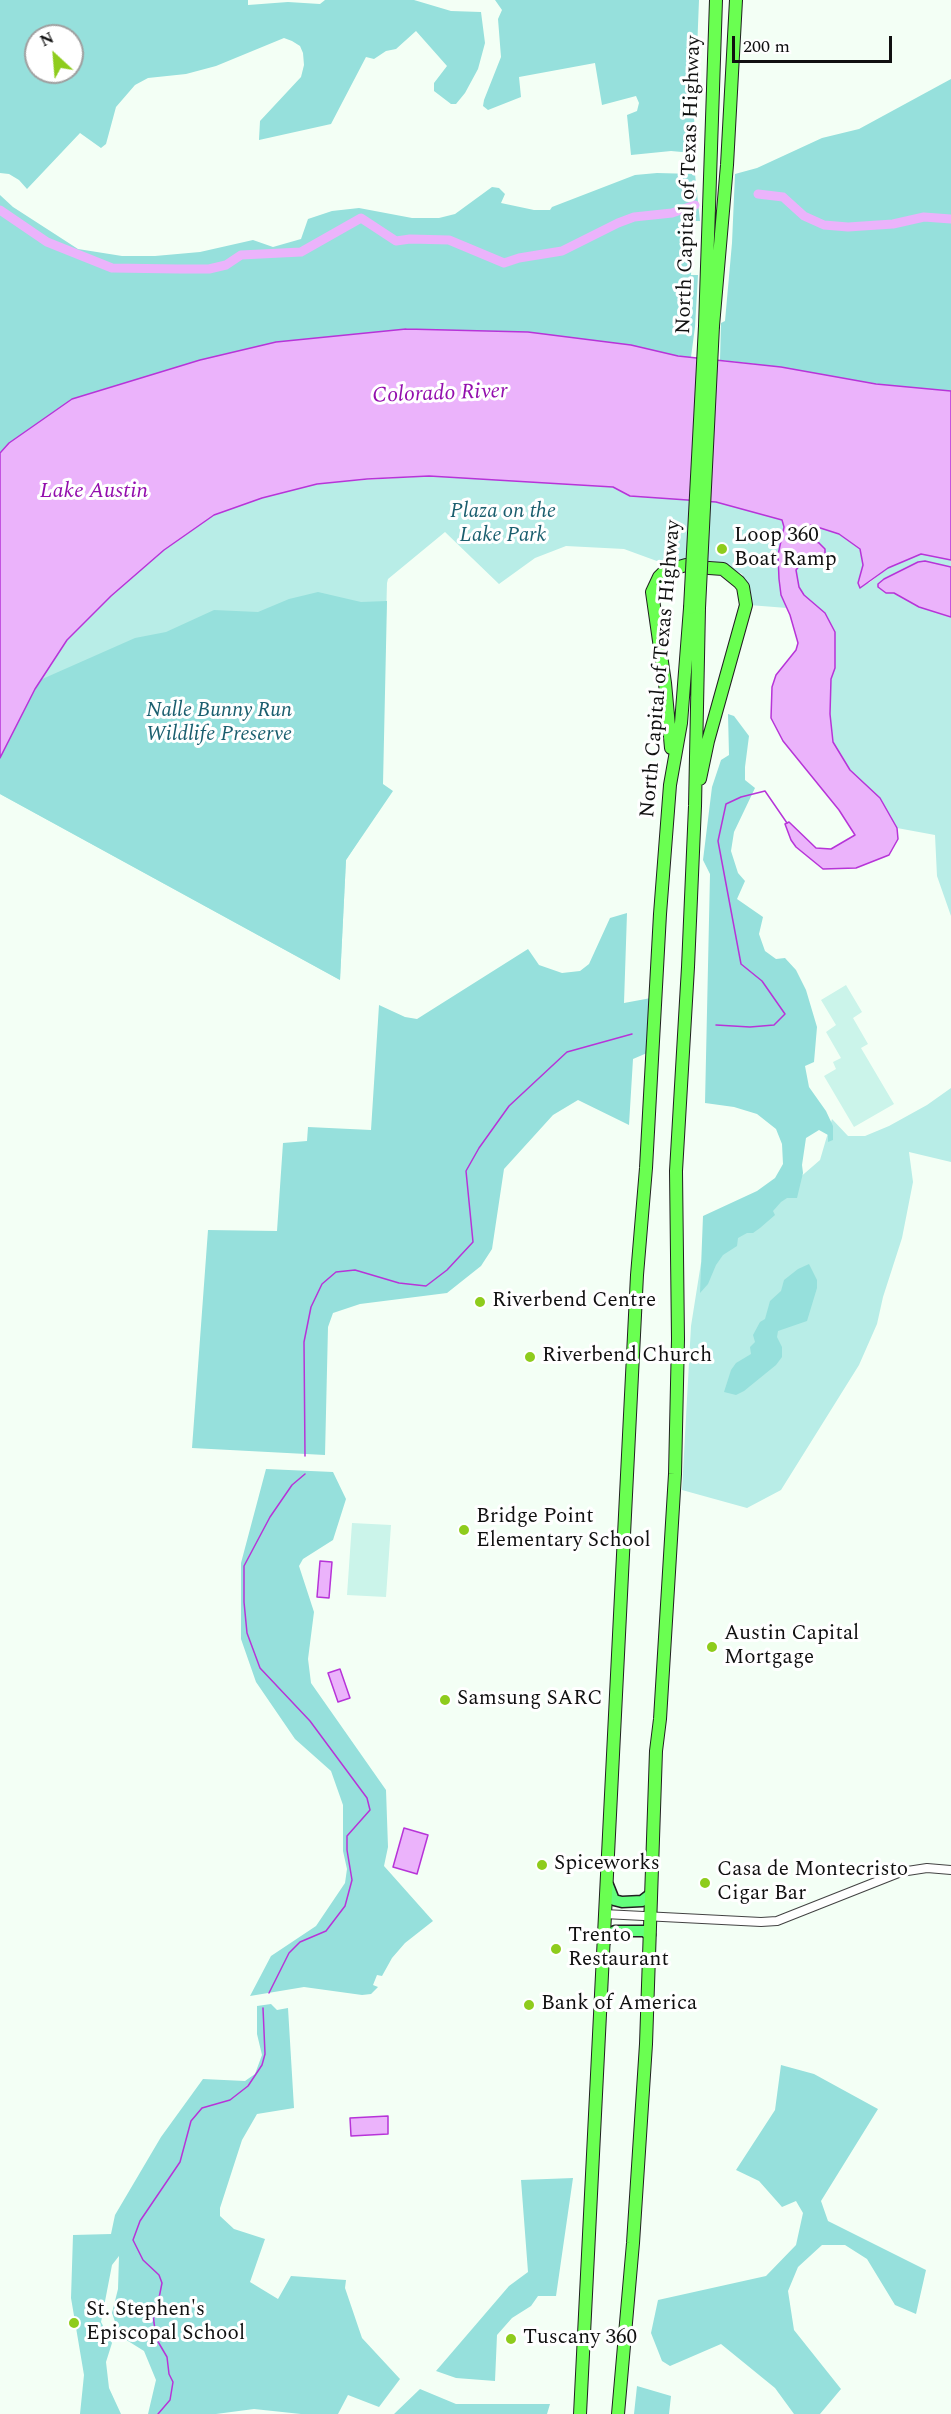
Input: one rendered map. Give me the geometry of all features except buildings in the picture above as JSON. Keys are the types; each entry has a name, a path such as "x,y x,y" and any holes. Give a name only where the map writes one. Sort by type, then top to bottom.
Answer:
{"highway":[{"name":"North Capital of Texas Highway","path":"651,1894 656,1751 660,1719 676,1458 678,1328 676,1171 695,806 695,608 709,326 716,0"},
{"name":"North Capital of Texas Highway","path":"709,326 728,165 736,0"},
{"path":"671,773 670,723 652,592 658,577 665,571 686,566"},
{"path":"695,806 708,741 746,605 743,587 739,582 723,569 709,568"},
{"name":"North Capital of Texas Highway","path":"604,1914 636,1304 671,773 681,723 695,608"},
{"path":"618,2414 633,2243 646,2044 651,1894"},
{"path":"580,2414 604,1914"}],"main road":[{"path":"606,1876 609,1891 614,1900 642,1901 651,1894"},
{"path":"603,1946 611,1932 644,1931 650,1935"}],"street":[{"path":"604,1914 777,1921 901,1872 927,1868 951,1870"}],"green space":[{"path":"0,0 248,0 248,5 288,2 320,4 325,0 414,0 451,11 481,12 485,43 478,69 456,104 451,104 434,91 434,83 447,66 416,31 396,49 386,51 374,59 366,57 331,124 259,140 260,121 301,77 304,65 300,46 284,38 216,66 186,74 148,78 135,85 116,107 106,144 101,148 80,133 27,189 9,174 0,173"},
{"path":"495,0 699,0 693,153 671,151 631,155 627,115 637,111 639,103 636,96 602,105 595,63 519,77 521,97 488,110 483,106 484,100 501,57 498,19 502,10"},
{"path":"951,79 951,391 876,384 781,367 720,360 721,323 725,321 732,243 735,174 757,168 822,138 859,129"},
{"path":"695,174 700,221 693,221 691,275 698,275 691,357 200,360 143,379 0,453 0,195 13,207 78,249 122,256 155,256 200,252 253,240 273,247 301,239 308,219 332,211 359,208 412,218 439,218 455,214 492,187 499,188 505,194 501,203 534,210 550,210 552,207 635,175"},
{"name":"Nalle Bunny Run Wildlife Preserve","path":"429,476 613,487 630,496 716,502 782,520 784,526 779,555 779,579 781,595 787,608 749,605 751,594 742,574 720,563 711,561 665,564 624,549 566,546 535,558 499,584 445,532 388,579 381,806 346,860 340,980 0,794 0,758 35,689 67,640 111,596 164,550 214,515 262,498 317,483"},
{"path":"811,525 839,534 860,549 863,565 858,583 869,583 888,568 921,554 951,560 951,916 937,876 935,835 897,828 880,798 850,770 833,742 830,714 831,679 835,668 796,580 796,570 801,564 805,537 802,532"},
{"name":"Nalle Bunny Run Wildlife Preserve","path":"318,592 361,602 387,601 383,784 393,791 346,860 340,980 0,794 0,758 40,680 135,638 166,632 214,610 258,612 289,599"},
{"path":"728,714 734,716 749,736 745,780 755,788 734,832 731,851 738,873 745,881 737,899 763,917 759,934 765,951 776,959 785,958 796,970 806,990 817,1027 814,1062 805,1066 809,1087 826,1111 833,1126 833,1140 828,1142 828,1135 819,1130 806,1138 803,1173 797,1198 787,1198 781,1202 773,1211 775,1215 760,1228 738,1238 737,1246 723,1255 708,1284 700,1293 703,1216 757,1191 775,1178 783,1164 782,1144 776,1129 757,1114 734,1107 705,1103 710,874 703,860 712,787 721,760 729,755"},
{"path":"627,913 624,1003 651,998 647,1053 633,1059 629,1125 578,1100 553,1115 504,1169 492,1249 481,1266 447,1293 360,1304 333,1313 328,1327 325,1455 192,1448 208,1230 277,1231 283,1143 307,1141 308,1127 371,1130 379,1005 405,1017 417,1019 528,949 539,965 562,973 580,971 589,964 610,918"},
{"path":"951,1088 951,1162 909,1152 913,1182 902,1238 877,1324 859,1365 781,1490 747,1508 682,1490 691,1326 701,1263 820,1160 832,1119 848,1136 865,1136 927,1105"},
{"path":"809,1264 817,1280 817,1288 807,1321 778,1331 777,1337 782,1347 782,1357 776,1365 744,1391 736,1395 724,1392 731,1370 736,1363 751,1354 750,1347 755,1342 753,1335 760,1322 765,1319 770,1301 781,1291 784,1280"},
{"path":"266,1469 333,1472 346,1499 333,1540 303,1559 299,1566 314,1612 308,1659 311,1683 386,1790 388,1847 384,1866 433,1921 405,1943 392,1958 382,1976 377,1975 373,1985 378,1987 371,1994 362,1995 304,1987 250,1996 271,1956 316,1926 345,1883 347,1869 343,1851 343,1805 331,1771 295,1739 256,1682 241,1639 241,1563"},
{"path":"271,2004 277,2010 288,2008 294,2108 257,2114 242,2140 220,2208 220,2216 234,2229 265,2239 250,2282 278,2299 291,2276 346,2280 345,2288 362,2338 400,2379 379,2407 348,2395 338,2414 301,2414 254,2409 216,2414 148,2414 156,2380 144,2351 120,2336 112,2313 118,2289 119,2256 112,2265 101,2322 112,2343 106,2362 109,2388 121,2414 80,2414 84,2375 71,2298 73,2235 111,2234 115,2215 161,2137 203,2079 245,2081 255,2074 262,2055 257,2034 257,2006"},
{"path":"781,2065 814,2074 878,2109 821,2201 828,2221 926,2270 916,2314 895,2305 867,2259 845,2245 822,2245 798,2267 788,2291 794,2330 841,2389 820,2414 794,2414 775,2388 721,2344 670,2366 662,2361 651,2333 658,2300 766,2276 796,2245 803,2213 796,2201 782,2207 759,2181 736,2170 775,2110"},
{"path":"573,2178 556,2296 538,2296 531,2306 512,2318 497,2335 495,2381 456,2378 436,2371 509,2286 528,2272 521,2180"},
{"path":"637,2386 671,2396 669,2414 634,2414"},
{"path":"420,2389 456,2404 550,2404 547,2414 394,2414"}],"shaded area":[{"path":"846,985 862,1012 853,1018 868,1044 861,1048 894,1104 854,1127 824,1076 836,1069 833,1062 841,1058 826,1032 836,1025 821,1000"},
{"path":"352,1523 391,1525 386,1597 347,1595"}],"water":[{"name":"Lake Austin","path":"406,329 528,332 631,345 678,356 781,367 876,384 951,391 951,560 921,554 888,568 860,588 858,583 863,565 860,549 839,534 811,525 803,530 803,536 819,543 825,549 825,554 801,564 796,570 799,587 804,595 825,613 835,632 835,668 831,679 830,714 833,742 850,770 880,798 897,828 898,839 889,855 856,868 823,869 796,847 785,824 789,822 816,848 831,849 855,835 839,810 783,741 771,718 772,687 776,675 796,650 798,643 790,615 781,595 778,555 784,527 782,520 716,502 630,496 613,487 429,476 367,479 317,484 262,498 214,515 164,550 111,596 67,640 35,689 0,758 0,453 9,443 72,399 200,360 276,342"},
{"path":"925,561 951,567 951,617 919,607 894,593 886,593 878,587 884,579 918,562"},
{"path":"320,1561 332,1562 329,1598 317,1597"},
{"path":"340,1669 350,1698 338,1702 328,1673"},
{"path":"404,1828 428,1835 417,1874 393,1867"},
{"path":"388,2116 388,2134 351,2136 350,2118"}],"waterway":[{"path":"758,194 783,197 804,216 824,225 848,227 893,224 924,217 951,219"},
{"path":"0,210 47,242 112,268 209,269 226,265 241,255 301,252 361,218 396,241 449,240 504,263 519,258 562,251 634,217 672,213 695,205"},
{"path":"716,1025 750,1027 774,1025 785,1014 762,981 741,964 718,841 726,804 741,797 765,791 787,823"},
{"path":"305,1456 304,1342 311,1307 322,1284 336,1272 355,1270 399,1283 426,1286 447,1270 473,1242 466,1171 479,1148 509,1106 567,1052 632,1034"},
{"path":"269,1993 289,1953 300,1942 326,1931 345,1906 352,1880 347,1836 370,1810 367,1798 310,1721 260,1668 247,1633 244,1566 270,1517 292,1485 305,1474"},
{"path":"158,2414 170,2400 173,2382 169,2374 167,2357 157,2340 154,2323 153,2310 158,2303 162,2283 159,2275 143,2260 133,2240 140,2221 180,2162 191,2121 202,2108 230,2100 248,2086 262,2065 265,2054 263,2008"}],"place":[{"name":"Loop 360 Boat Ramp","path":"722,549"},
{"name":"Riverbend Centre","path":"480,1302"},
{"name":"Riverbend Church","path":"530,1357"},
{"name":"Bridge Point Elementary School","path":"464,1530"},
{"name":"Austin Capital Mortgage","path":"712,1647"},
{"name":"Samsung SARC","path":"445,1700"},
{"name":"Spiceworks","path":"542,1865"},
{"name":"Casa de Montecristo Cigar Bar","path":"705,1883"},
{"name":"Trento Restaurant","path":"556,1949"},
{"name":"Bank of America","path":"529,2005"},
{"name":"St. Stephen's Episcopal School","path":"74,2323"},
{"name":"Tuscany 360","path":"511,2339"}],"water label":[{"name":"Colorado River","path":"440,395"}],"park label":[{"name":"Plaza on the Lake Park","path":"503,525"}]}
